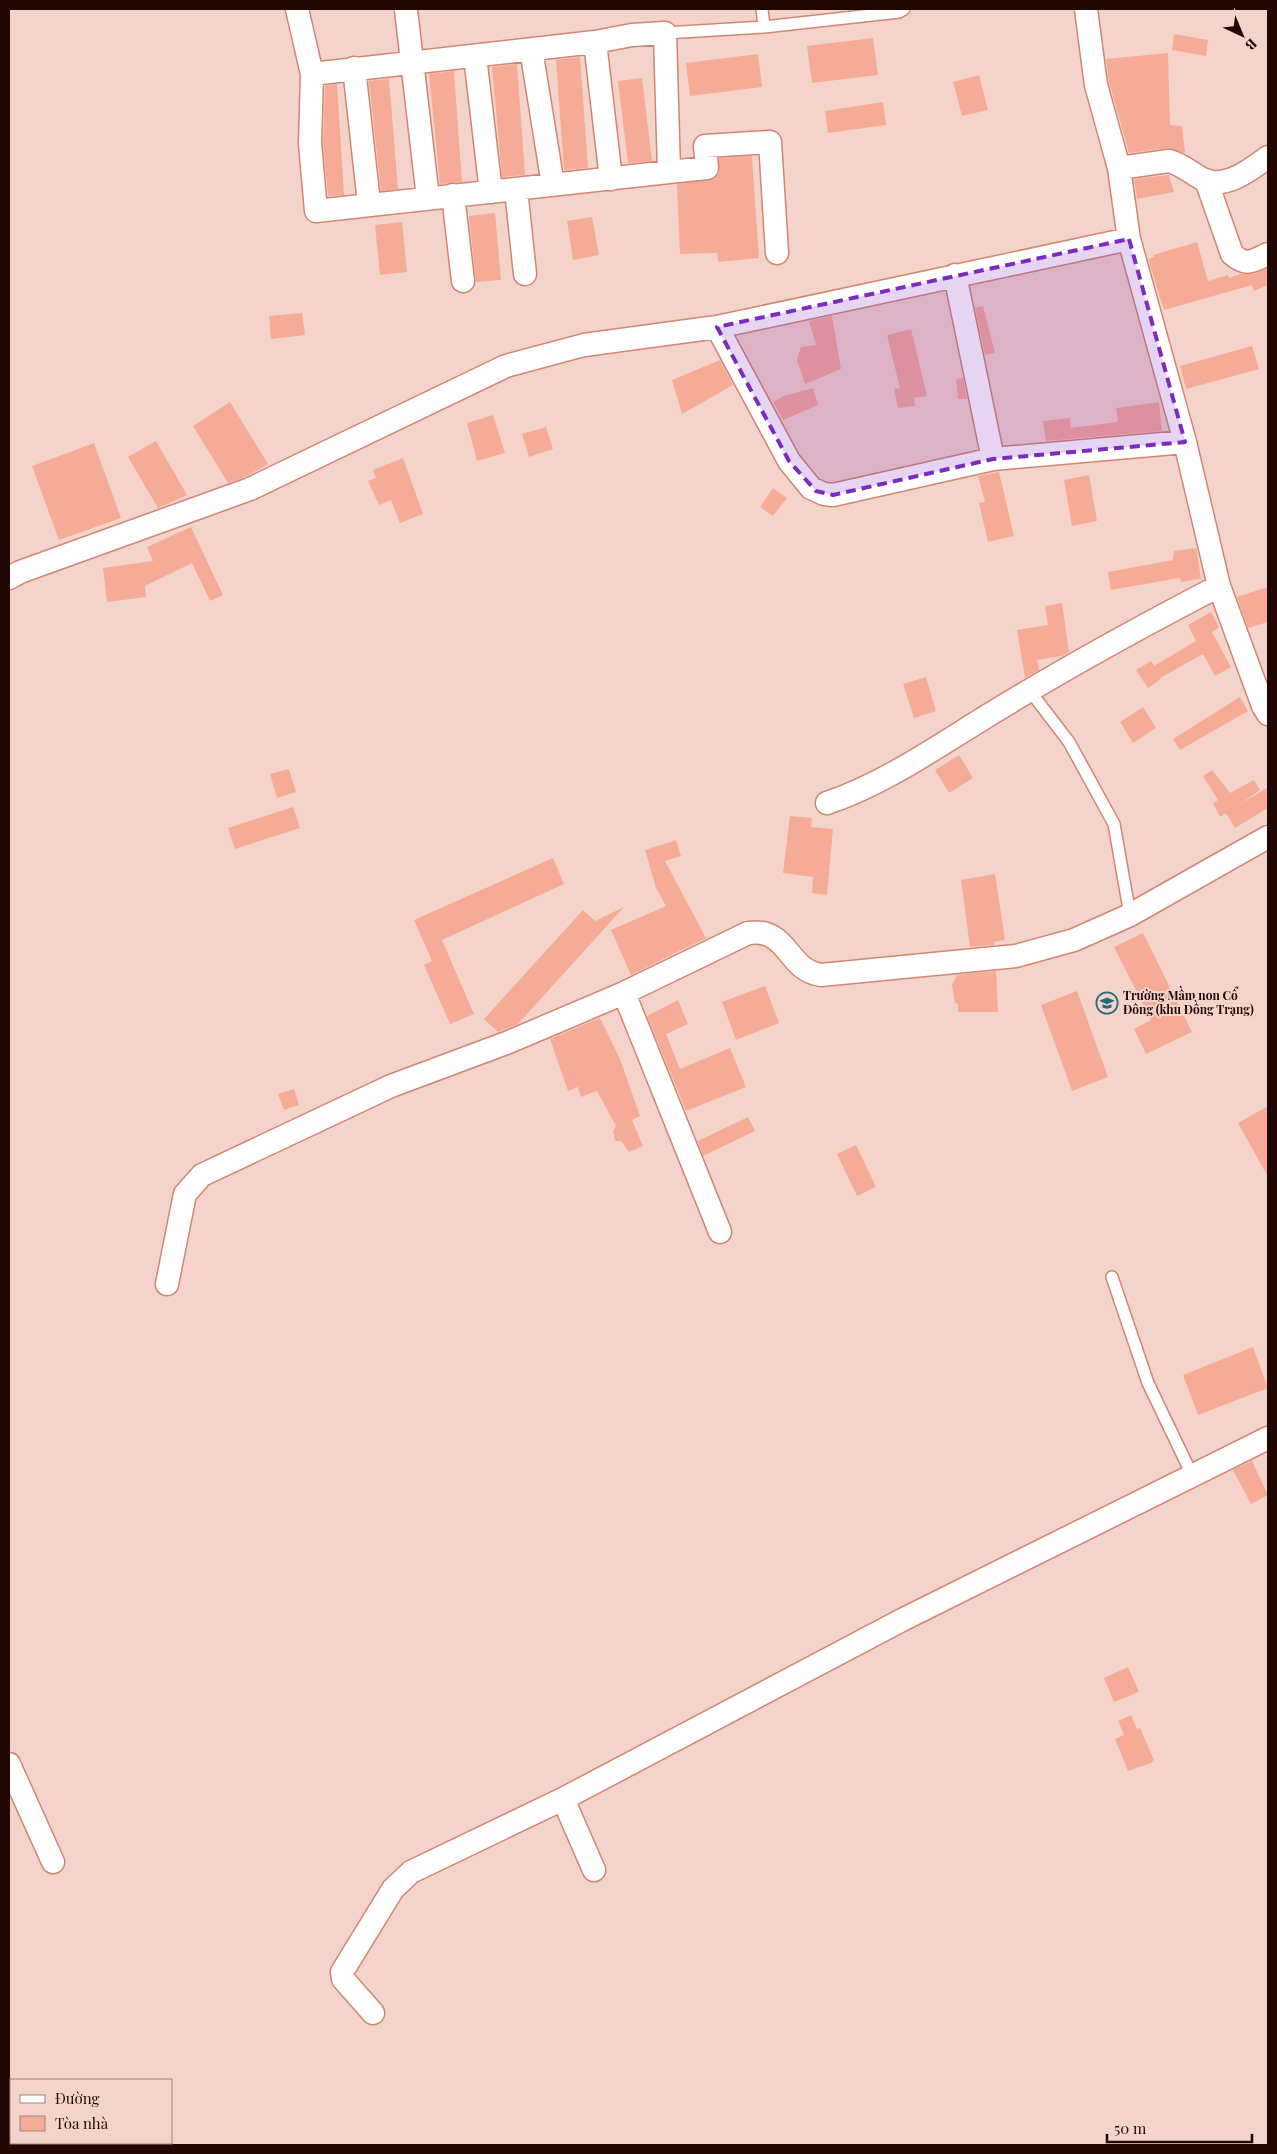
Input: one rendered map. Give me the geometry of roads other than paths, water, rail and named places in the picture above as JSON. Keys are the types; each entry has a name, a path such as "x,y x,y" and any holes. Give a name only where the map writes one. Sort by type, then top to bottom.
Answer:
{"street":[{"path":"297,9 312,74 310,143 316,211 369,203 491,192 707,168 705,146 770,142 778,253"},
{"path":"1086,9 1096,86 1119,168 1129,239 1185,442 1220,586 1263,706 1268,714"},
{"path":"406,10 428,198"},
{"path":"312,74 595,42 632,35 665,33 669,172"},
{"path":"595,42 611,178"},
{"path":"531,49 552,185"},
{"path":"475,56 491,192"},
{"path":"354,68 369,203"},
{"path":"1119,168 1169,161 1206,180 1221,182 1245,173 1268,157"},
{"path":"1206,180 1232,254 1240,261 1248,262 1268,254"},
{"path":"516,189 525,274"},
{"path":"453,195 463,281"},
{"path":"9,578 20,572 250,489 506,366 584,345 717,327 1129,239"},
{"path":"955,275 993,459"},
{"path":"717,327 789,460 804,481 816,491 833,494 993,459 1185,442"},
{"path":"827,803 848,796 875,782 1030,691 1220,586"},
{"path":"167,1284 185,1194 202,1175 391,1086 509,1042 624,993 748,933 760,931 774,936 803,968 812,974 834,974 1016,956 1074,940 1130,914 1268,837"},
{"path":"624,993 720,1232"},
{"path":"372,2014 343,1979 342,1972 393,1889 411,1872 563,1798 902,1620 1193,1477 1268,1438"},
{"path":"9,1764 53,1862"},
{"path":"563,1798 594,1870"}],"lane":[{"path":"762,9 764,27"},
{"path":"665,33 764,27 898,12 904,9"},
{"path":"1030,691 1069,742 1114,824 1130,914"},
{"path":"1112,1277 1148,1383 1193,1477"}],"place":[{"name":"Trường Mầm non Cổ Đông (khu Đồng Trạng)","path":"1107,1003"}]}
